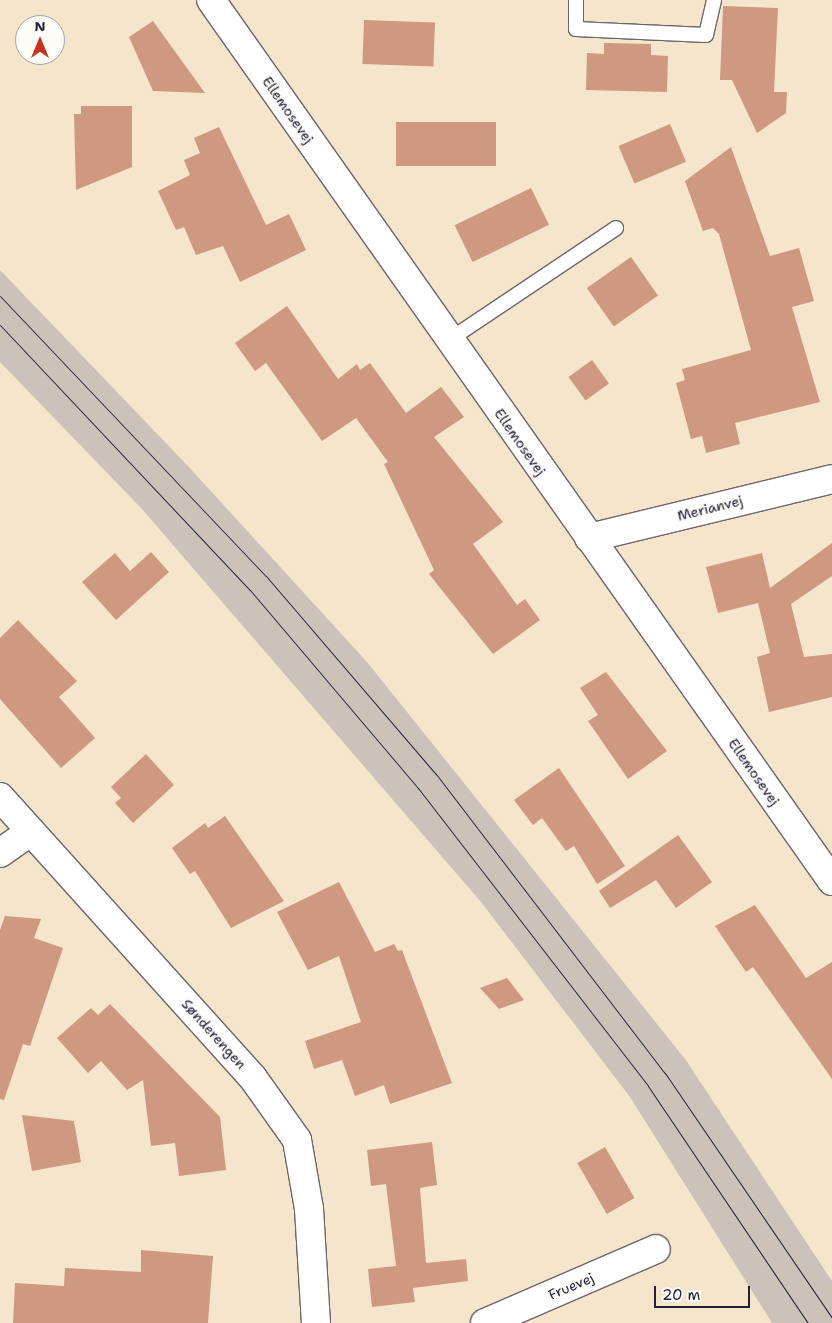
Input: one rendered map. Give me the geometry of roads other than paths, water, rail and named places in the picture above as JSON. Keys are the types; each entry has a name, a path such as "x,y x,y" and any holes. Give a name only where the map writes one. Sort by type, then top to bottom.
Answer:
{"street":[{"name":"Ellemosevej","path":"211,0 832,881"},
{"name":"Merianvej","path":"589,538 832,479"},
{"name":"Sønderengen","path":"0,797 253,1078 297,1140 309,1210 316,1323"},
{"path":"0,853 30,832"},
{"name":"Fruevej","path":"485,1323 656,1249"}],"lane":[{"path":"576,0 576,29 706,35 714,0"},
{"path":"449,340 616,228"}],"tram line":[{"path":"0,296 266,576 436,774 665,1073 832,1318"},
{"path":"0,325 250,590 418,788 648,1086 808,1323"}]}
